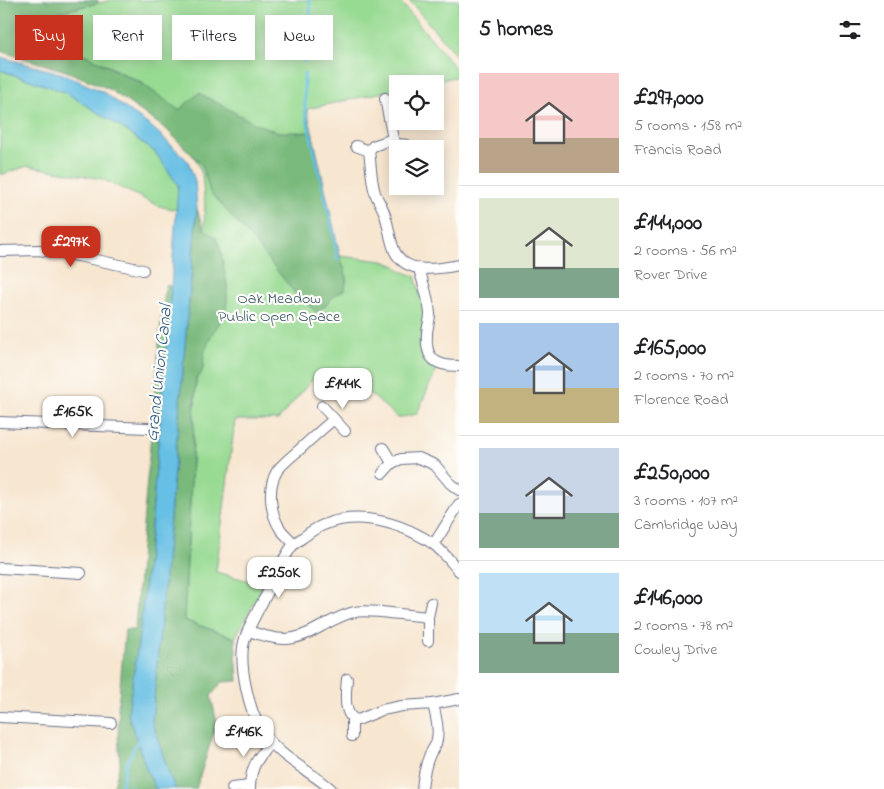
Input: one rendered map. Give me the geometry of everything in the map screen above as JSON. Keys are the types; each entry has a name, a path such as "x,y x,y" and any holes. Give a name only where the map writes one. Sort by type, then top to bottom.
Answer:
{"street":[{"path":"384,98 393,139 373,146 369,151 373,186 384,211 395,252 400,260 419,269 459,265"},
{"path":"356,146 369,151"},
{"path":"0,250 39,250 143,270"},
{"path":"419,269 430,315 426,335 429,353 434,361 449,366 459,366"},
{"path":"322,406 345,431"},
{"path":"294,544 280,529 275,518 271,495 272,482 278,471 292,456 334,419"},
{"path":"0,422 148,428"},
{"path":"383,448 392,463"},
{"path":"383,473 392,463 401,459 419,458 435,466 459,490"},
{"path":"434,544 459,504"},
{"path":"331,789 320,779 286,757 270,743 252,709 244,676 243,647 248,631 280,567 294,544 312,530 340,519 363,518 405,529 434,544 459,570"},
{"path":"0,568 81,572"},
{"path":"428,641 428,618 431,603"},
{"path":"248,631 273,639 295,639 307,635 341,616 363,611 428,618"},
{"path":"347,679 346,697 349,714 352,718 352,736"},
{"path":"352,718 358,720 382,710 402,706 434,704 459,699"},
{"path":"422,789 428,759 436,744 437,737 438,727 434,704"},
{"path":"0,717 111,723"},
{"path":"232,788 250,788 253,768 257,759 270,743"}],"green space":[{"path":"0,0 98,0 98,3 46,15 15,15 15,56 0,51"},
{"name":"Oak Meadow Public Open Space","path":"112,0 399,0 459,72 459,76 444,79 444,75 389,75 389,91 307,109 340,256 383,261 415,276 425,314 422,331 422,352 427,362 437,368 417,414 398,418 343,370 322,373 311,381 278,420 235,420 216,572 264,585 235,638 184,620 205,206 202,174 195,158 166,129 144,84 96,60 162,60 162,15 93,15 93,58 83,53 83,15 46,15"},
{"path":"409,0 459,0 459,59"},
{"path":"83,54 144,85 179,110 199,93 254,123 279,132 312,132 340,256 347,277 345,289 316,312 295,293 255,243 210,192 202,165 166,129 109,89 66,71 30,60 83,60"},
{"path":"0,70 65,92 124,129 155,152 178,185 177,210 159,206 102,179 28,166 0,175"},
{"path":"197,209 203,228 216,238 220,247 227,285 227,303 224,316 212,334 204,353 203,369 199,377 196,378 184,620 235,638 238,681 222,682 211,696 216,725 196,789 176,789 170,777 152,721"},
{"path":"166,285 171,287 152,516 141,622 128,714 147,771 156,789 113,789 120,763 118,708 125,630 135,630 161,321"}],"water":[{"path":"0,57 63,74 103,92 153,128 188,161 195,181 197,209 152,721 170,777 176,789 156,789 147,771 128,714 141,622 152,516 178,185 155,152 124,129 65,92 0,70"}],"waterway":[{"path":"304,62 310,43 310,0"},
{"path":"304,73 305,111 338,260"},
{"path":"121,789 126,764 139,738"}],"water label":[{"name":"Grand Union Canal","path":"158,373"}]}
